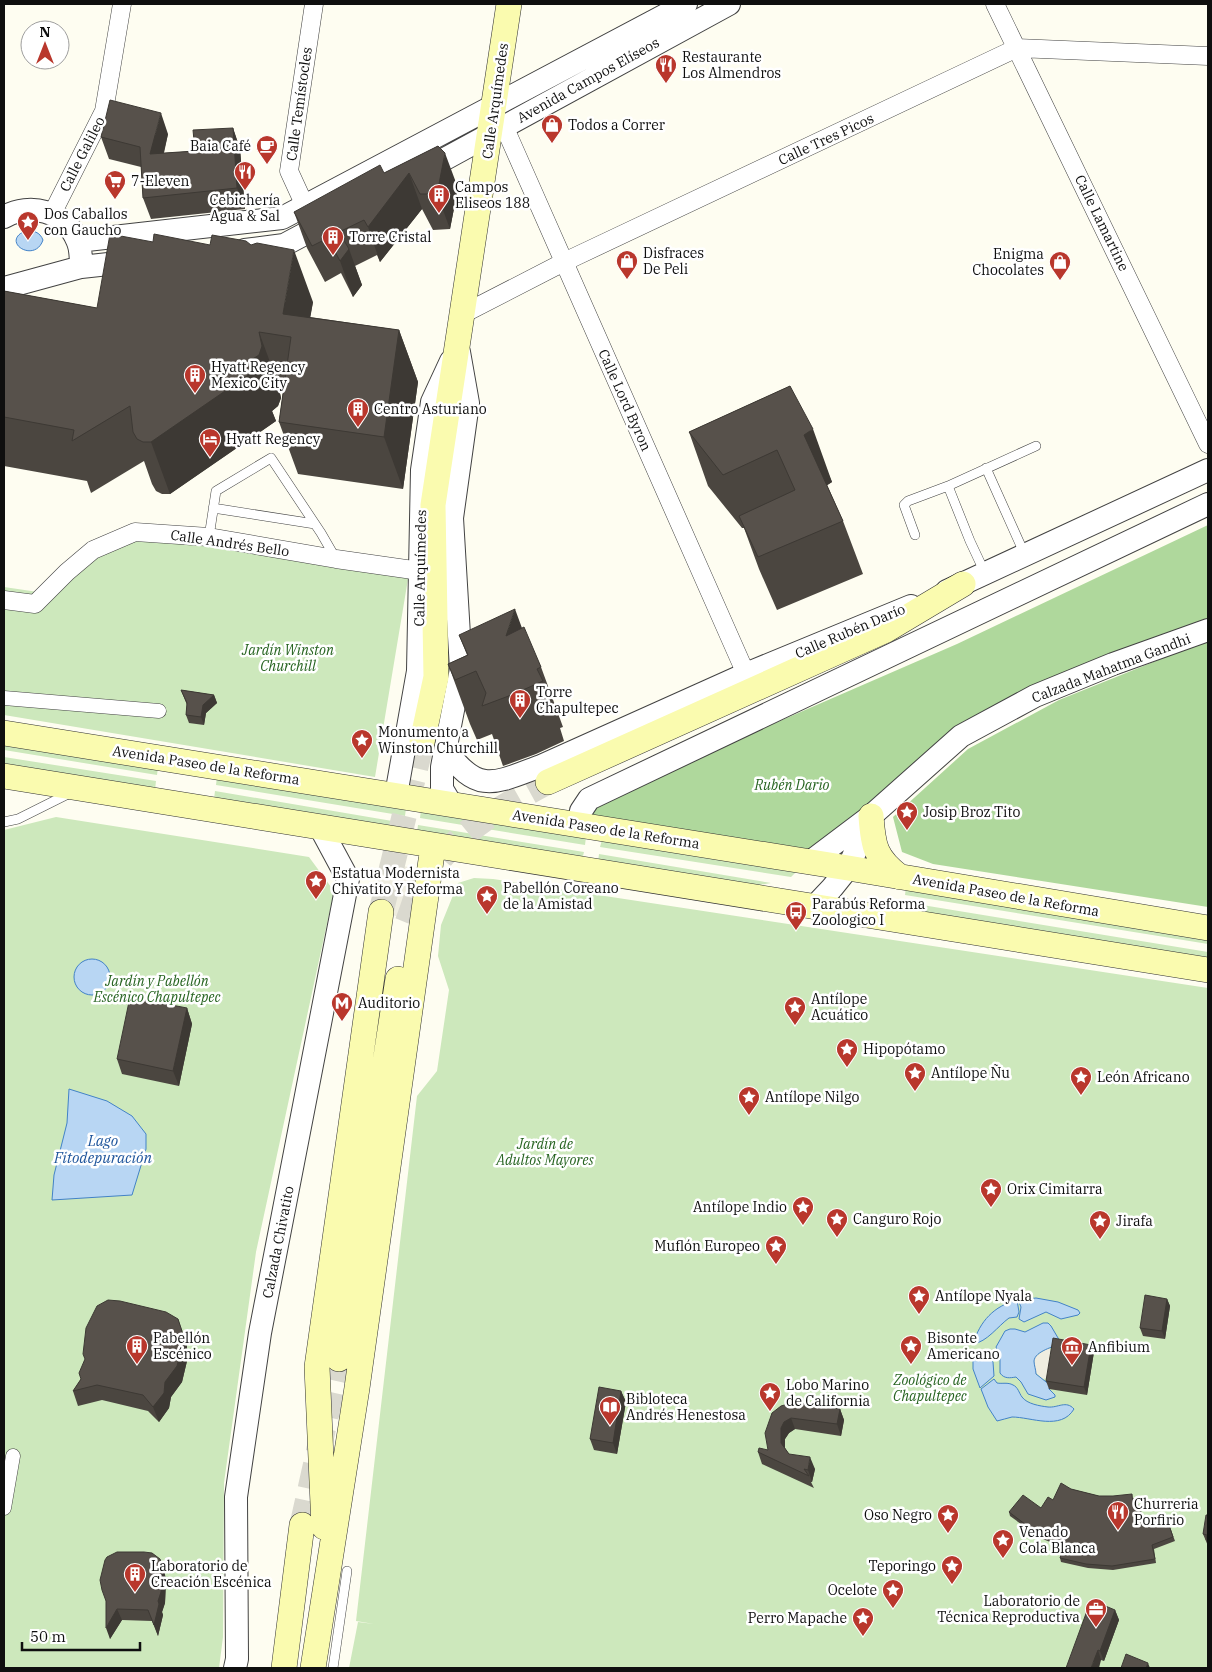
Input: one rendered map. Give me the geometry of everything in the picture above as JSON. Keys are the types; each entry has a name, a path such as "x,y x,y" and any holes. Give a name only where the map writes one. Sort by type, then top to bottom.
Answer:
{"main road":[{"name":"Calle Arquímedes","path":"422,742 436,677 433,506 496,122 509,4"},
{"path":"548,782 886,630 963,584"},
{"name":"Avenida Paseo de la Reforma","path":"4,732 1208,928"},
{"path":"4,776 1208,970"},
{"path":"871,816 873,836 878,853 886,867 900,877"},
{"path":"313,1668 337,1578 361,1358 433,846"},
{"path":"337,1578 317,1366 381,912"},
{"path":"339,1359 407,923"},
{"path":"284,1668 302,1525"}],"street":[{"name":"Calle Galileo","path":"52,214 104,111 122,4"},
{"name":"Calle Temístocles","path":"314,4 289,171 305,206 318,227"},
{"name":"Avenida Campos Elíseos","path":"404,180 686,4"},
{"name":"Avenida Campos Elíseos","path":"224,252 261,239 282,218 305,206 496,122 730,4"},
{"name":"Calle Lamartine","path":"995,4 1208,444"},
{"name":"Calle Tres Picos","path":"463,314 564,262 1017,48 1208,56"},
{"name":"Calle Lord Byron","path":"496,122 564,262 746,674"},
{"path":"4,216 27,210 38,210 52,214 68,226 78,241 81,267"},
{"name":"Avenida Campos Elíseos","path":"78,241 261,239 284,245 344,213"},
{"path":"4,288 81,267 120,267 158,259"},
{"name":"Calle Arquímedes","path":"396,795 418,671 422,470 432,402 458,346"},
{"name":"Calle Arquímedes","path":"450,804 442,789 442,767 461,668 452,518 468,403 458,346"},
{"name":"Calle Rubén Darío","path":"446,750 457,766 472,778 487,782 511,777 541,766 746,674 963,584 1208,470"},
{"path":"579,825 581,811 589,799 1208,504"},
{"name":"Calle Andrés Bello","path":"4,600 35,604 67,572 93,550 135,532 208,537 420,571"},
{"name":"Calzada Mahatma Gandhi","path":"810,862 871,816 961,736 1035,696 1113,664 1208,630"},
{"path":"4,698 159,711"},
{"name":"Calzada Mahatma Gandhi","path":"815,906 848,868 871,816"},
{"name":"Calzada Chivatito","path":"236,1668 237,1488 260,1332 348,879 320,827"},
{"path":"4,1508 13,1456"}],"lane":[{"path":"915,535 904,506 908,500 948,486 1036,446"},
{"path":"208,537 216,491 270,458 315,524 336,559"},
{"path":"986,468 1025,555"},
{"path":"948,486 985,574"},
{"path":"213,508 315,524"},
{"path":"4,822 18,819 80,788"},
{"path":"332,1668 337,1578"}],"green space":[{"name":"Rubén Dario","path":"1208,525 1208,620 959,726 843,825 814,853 590,823 589,809 600,799 957,644"},
{"name":"Jardín Winston Churchill","path":"135,533 409,573 375,777 4,715 4,587 38,592"},
{"path":"1208,640 1208,907 933,864 902,852 893,817 968,749 1059,700"},
{"path":"4,743 158,767 157,775 4,750"},
{"path":"4,757 156,781 155,790 4,766"},
{"path":"217,776 406,808 405,816 216,785"},
{"path":"215,791 404,823 402,831 214,799"},
{"path":"421,810 586,837 585,845 420,818"},
{"name":"Jardín y Pabellón Escénico Chapultepec","path":"56,817 309,857 334,891 256,1252 224,1483 223,1637 219,1668 4,1668 4,830"},
{"path":"418,825 584,852 582,860 417,833"},
{"path":"602,840 797,871 791,877 600,847"},
{"path":"599,854 771,883 752,886 598,862"},
{"name":"Zoológico de Chapultepec","path":"474,878 493,879 1208,988 1208,1668 349,1668 358,1622 374,1624 356,1621 417,1096 437,1071 449,990 438,956 441,925 458,883"},
{"path":"906,887 1208,937 1208,944 905,895"},
{"path":"904,902 1208,952 1208,960 902,910"}],"shaded area":[{"path":"380,862 420,869 412,922 374,908"},
{"path":"1048,1348 1051,1350 1047,1378 1043,1379 1035,1372 1034,1360 1036,1356"}],"water":[{"path":"25,231 33,231 40,235 43,240 39,247 27,251 18,245 16,240 18,236"},
{"path":"92,959 99,960 105,964 109,970 109,984 105,990 99,994 92,995 85,994 79,990 75,984 74,977 75,970 79,964 85,960"},
{"name":"Lago Fitodepuración","path":"69,1089 107,1101 132,1116 146,1134 146,1149 132,1195 52,1200 54,1175 67,1123"},
{"path":"1036,1298 1058,1302 1078,1310 1080,1313 1061,1319 1046,1312 1024,1322 1019,1319 1021,1307 1018,1300"},
{"path":"1017,1300 1019,1312 1017,1317 1009,1318 988,1337 973,1344 980,1328 995,1310"},
{"path":"1043,1323 1048,1323 1051,1326 1061,1343 1041,1352 1034,1361 1036,1374 1050,1385 1049,1389 1055,1395 1055,1397 1046,1400 1028,1394 1016,1377 1007,1378 1000,1373 1000,1358 996,1347 1005,1331 1015,1329 1025,1332"},
{"path":"973,1355 987,1356 993,1362 994,1376 980,1388 973,1369"},
{"path":"994,1379 997,1383 1015,1386 1022,1397 1030,1403 1048,1407 1068,1405 1074,1409 1062,1420 1045,1421 1012,1417 997,1421 988,1407 981,1389"}],"building":[{"path":"110,100 161,113 150,154 195,151 193,130 233,128 237,188 143,198 140,147 101,137"},
{"path":"438,146 445,153 437,194 420,194 409,173 368,227 364,220 339,232 349,249 340,261 328,238 312,246 294,212 380,165 384,173"},
{"path":"110,234 153,242 154,234 210,245 212,235 246,241 251,245 257,243 294,250 283,314 399,330 384,437 279,422 291,337 259,332 262,346 259,355 251,360 257,369 151,442 143,442 137,439 133,432 130,406 72,441 74,430 4,417 4,291 97,308"},
{"path":"790,386 813,429 804,435 843,521 758,557 739,516 795,490 777,450 723,475 689,432"},
{"path":"515,609 506,636 524,627 541,667 537,669 543,681 482,706 486,693 476,671 455,680 448,664 468,655 459,635"},
{"path":"181,690 214,695 203,705 201,717 186,715 187,703"},
{"path":"130,997 187,1008 173,1071 117,1059"},
{"path":"1145,1295 1167,1299 1162,1331 1140,1328"},
{"name":"Pabellón Escénico","path":"108,1300 166,1312 178,1319 182,1331 182,1346 177,1366 165,1382 164,1393 153,1407 143,1395 97,1385 73,1391 81,1379 79,1373 85,1359 83,1354 86,1328 97,1306"},
{"name":"Anfibium","path":"1053,1338 1091,1345 1084,1387 1046,1381"},
{"path":"599,1387 621,1391 613,1443 590,1439"},
{"path":"795,1402 840,1409 837,1424 791,1418 784,1422 781,1428 781,1443 789,1454 810,1457 808,1470 804,1469 809,1476 758,1452 759,1448 768,1450 765,1433 772,1413 781,1406"},
{"path":"1061,1483 1071,1489 1099,1496 1132,1494 1133,1505 1139,1505 1144,1524 1166,1516 1173,1537 1152,1545 1155,1559 1112,1566 1086,1564 1060,1558 1064,1544 1038,1534 1009,1512 1023,1495 1041,1508 1048,1497 1053,1500"},
{"path":"1206,1515 1208,1515 1208,1540 1206,1540 1207,1535 1203,1534"},
{"name":"Laboratorio de Creación Escénica","path":"117,1552 152,1553 160,1559 162,1569 161,1592 154,1625 148,1610 117,1609 106,1628 106,1601 100,1580 105,1560"},
{"path":"1091,1600 1115,1610 1100,1651 1098,1650 1091,1668 1066,1668"},
{"path":"1126,1654 1148,1663 1146,1668 1121,1668"}],"tunnel":[{"path":"381,912 422,742"},
{"path":"407,923 421,887 445,853 460,838 494,813 548,782"},
{"path":"302,1525 339,1359"}],"place":[{"name":"Restaurante Los Almendros","path":"666,84"},
{"name":"Todos a Correr","path":"552,144"},
{"name":"Baia Café","path":"267,165"},
{"name":"Cebichería Agua & Sal","path":"245,191"},
{"name":"7-Eleven","path":"115,200"},
{"name":"Campos Eliseos 188","path":"439,214"},
{"name":"Dos Caballos con Gaucho","path":"28,241"},
{"name":"Torre Cristal","path":"333,256"},
{"name":"Disfraces De Peli","path":"627,280"},
{"name":"Enigma Chocolates","path":"1060,281"},
{"name":"Hyatt Regency Mexico City","path":"195,394"},
{"name":"Centro Asturiano","path":"358,428"},
{"name":"Hyatt Regency","path":"210,458"},
{"name":"Torre Chapultepec","path":"520,719"},
{"name":"Monumento a Winston Churchill","path":"362,759"},
{"name":"Josip Broz Tito","path":"907,831"},
{"name":"Estatua Modernista Chivatito Y Reforma","path":"316,900"},
{"name":"Pabellón Coreano de la Amistad","path":"487,915"},
{"name":"Parabús Reforma Zoologico I","path":"796,931"},
{"name":"Auditorio","path":"342,1022"},
{"name":"Antílope Acuático","path":"795,1026"},
{"name":"Hipopótamo","path":"847,1068"},
{"name":"Antílope Ñu","path":"915,1092"},
{"name":"León Africano","path":"1081,1096"},
{"name":"Antílope Nilgo","path":"749,1116"},
{"name":"Orix Cimitarra","path":"991,1208"},
{"name":"Antílope Indio","path":"803,1226"},
{"name":"Canguro Rojo","path":"837,1238"},
{"name":"Jirafa","path":"1100,1240"},
{"name":"Muflón Europeo","path":"776,1265"},
{"name":"Antílope Nyala","path":"919,1315"},
{"name":"Pabellón Escénico","path":"137,1365"},
{"name":"Bisonte Americano","path":"911,1365"},
{"name":"Anfibium","path":"1072,1366"},
{"name":"Lobo Marino de California","path":"770,1412"},
{"name":"Bibloteca Andrés Henestosa","path":"610,1426"},
{"name":"Churreria Porfirio","path":"1118,1531"},
{"name":"Oso Negro","path":"948,1534"},
{"name":"Venado Cola Blanca","path":"1003,1559"},
{"name":"Teporingo","path":"952,1585"},
{"name":"Laboratorio de Creación Escénica","path":"135,1593"},
{"name":"Ocelote","path":"893,1609"},
{"name":"Laboratorio de Técnica Reproductiva","path":"1096,1628"},
{"name":"Perro Mapache","path":"863,1637"}],"park label":[{"name":"Jardín de Adultos Mayores","path":"545,1152"}]}
